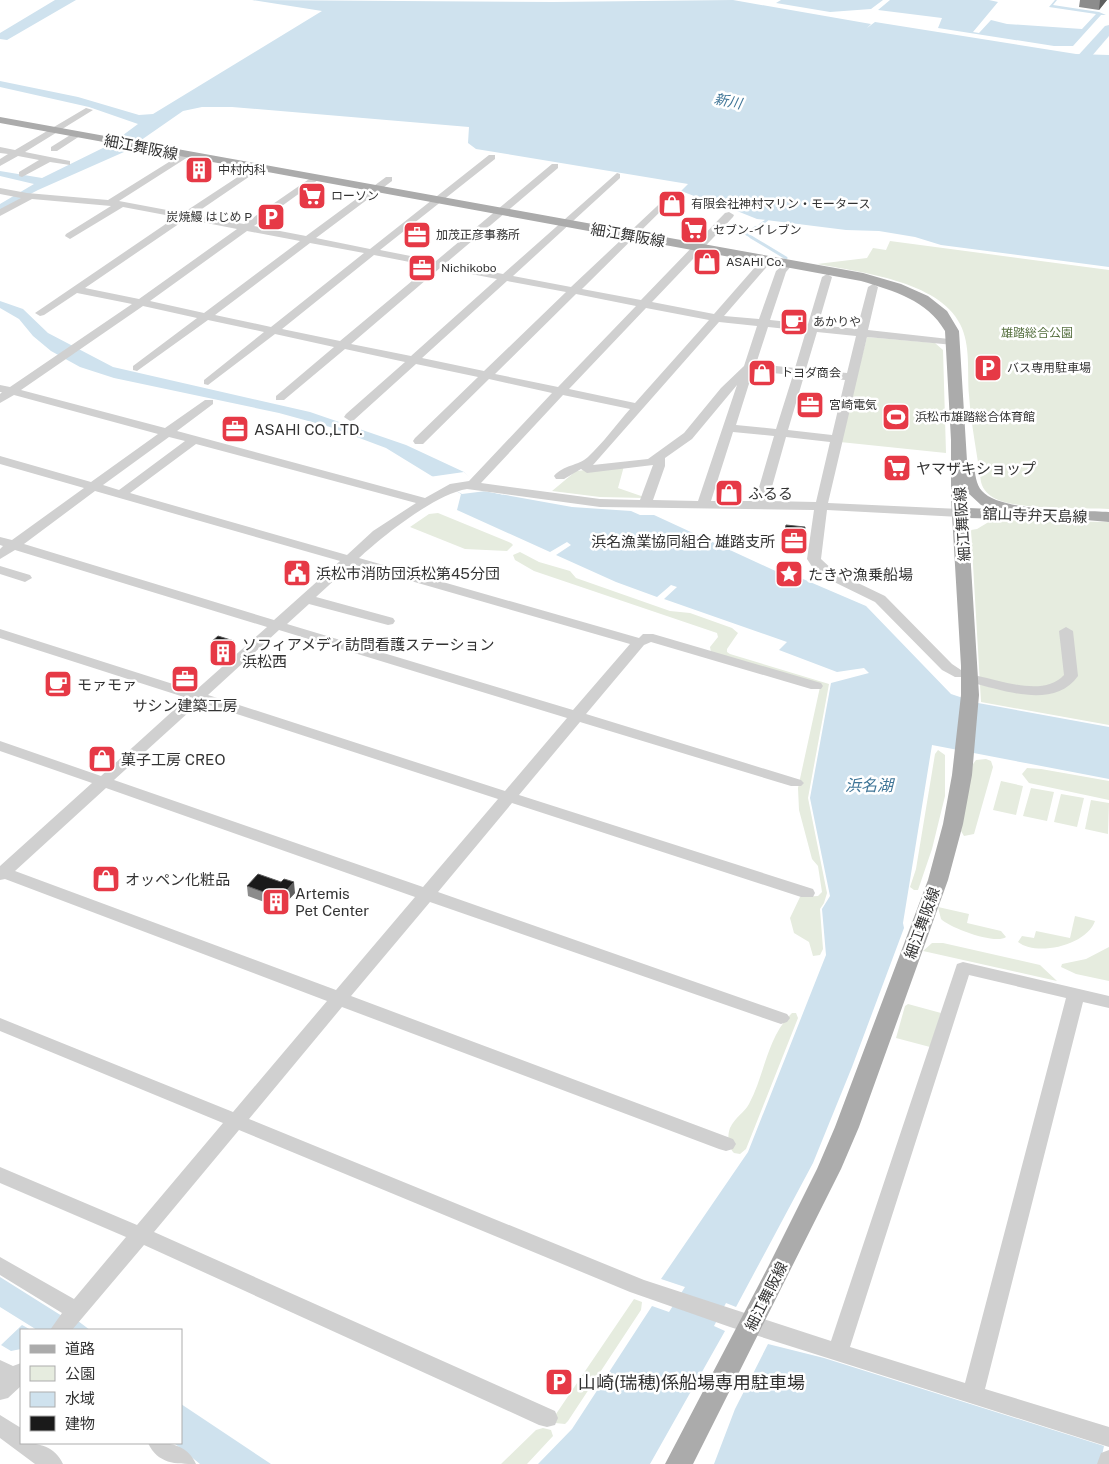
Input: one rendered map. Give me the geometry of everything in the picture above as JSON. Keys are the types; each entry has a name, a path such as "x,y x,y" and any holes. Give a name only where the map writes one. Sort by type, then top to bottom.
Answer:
{"main road":[{"name":"細江舞阪線","path":"0,120 872,279 910,293 928,303 942,314 950,327 954,342 959,440 960,513 970,680 964,757 955,815 938,880 868,1072 829,1169 679,1464"},
{"path":"959,440 972,488 978,496 989,502 1018,510 1109,517"},
{"name":"舘山寺弁天島線","path":"960,513 1109,517"}],"street":[{"path":"0,162 89,110"},
{"path":"54,149 78,134"},
{"path":"0,150 67,163"},
{"path":"70,236 185,155"},
{"path":"208,382 492,156"},
{"path":"22,174 49,159"},
{"path":"280,398 555,166"},
{"path":"40,313 256,168"},
{"path":"350,417 617,176"},
{"path":"0,399 6,390 78,348 315,178"},
{"path":"137,368 389,179"},
{"path":"0,191 29,196 116,203 717,318 954,342"},
{"path":"0,200 15,193"},
{"path":"419,440 672,195"},
{"path":"0,213 29,196"},
{"path":"726,1144 340,998 1,873 384,529 452,489 475,482 729,215"},
{"path":"560,476 570,469 591,461 767,260"},
{"path":"703,505 781,271 788,264"},
{"path":"760,506 827,277"},
{"path":"873,288 821,506 814,559 815,564 824,572 878,597 947,667 970,680 1039,691 1054,689 1064,684 1071,676 1066,631"},
{"path":"75,289 638,407"},
{"path":"587,469 650,462 688,436 725,390 749,367 852,378"},
{"path":"6,390 427,502"},
{"path":"0,554 6,543 93,486 209,402"},
{"path":"729,428 837,439"},
{"path":"121,494 194,440"},
{"path":"645,504 659,466 659,458 656,458"},
{"path":"0,460 639,642"},
{"path":"475,482 587,502 821,506 960,513"},
{"path":"6,543 796,783"},
{"path":"0,570 25,578"},
{"path":"306,599 388,621"},
{"path":"0,632 807,893"},
{"path":"0,1265 70,1319 639,642 648,637 816,686"},
{"path":"0,746 781,1018"},
{"path":"838,1352 963,968 1109,1002"},
{"path":"973,1394 1076,994"},
{"path":"0,1024 636,1286 751,1325 1109,1437"},
{"path":"0,1175 548,1418"},
{"path":"0,1425 20,1440"},
{"path":"25,1444 52,1464"},
{"path":"160,1444 185,1464"},
{"path":"1108,1464 1109,1460"}],"green space":[{"name":"雄踏総合公園","path":"890,241 1109,270 1109,509 1051,508 1019,505 1006,503 986,492 981,482 973,428 966,341 960,324 950,309 917,288 875,275 817,264 867,258 873,248 886,250"},
{"name":"浜松市雄踏総合体育館","path":"867,337 935,343 943,350 946,453 840,442"},
{"path":"624,466 618,488 644,498 600,497 552,491 576,471"},
{"path":"438,513 513,545 507,551 465,549 410,527 429,514"},
{"path":"992,520 1109,522 1109,725 981,702 971,530 977,529"},
{"path":"520,552 539,562 570,571 576,578 670,611 690,613 732,628 738,633 727,649 727,652 730,654 829,684 808,798 827,893 820,909 823,949 820,955 813,956 809,942 794,933 790,918 800,897 818,896 822,892 818,866 812,859 799,810 798,788 820,687 711,652 710,647 718,637 717,633 534,571 515,560 513,555"},
{"path":"938,750 945,755 945,796 932,849 918,890 914,890 910,887 916,869 935,754"},
{"path":"986,759 991,761 993,767 974,834 964,836 961,831 973,764 976,760"},
{"path":"1027,768 1109,781 1109,800 1029,783 1022,774"},
{"path":"1001,781 1023,786 1016,815 993,810"},
{"path":"1031,788 1054,792 1047,821 1023,816"},
{"path":"1061,794 1084,798 1077,827 1054,822"},
{"path":"1091,800 1109,803 1108,834 1085,829"},
{"path":"938,907 969,914 967,923 1001,931 1006,937 993,939 954,927 941,919"},
{"path":"1075,916 1095,921 1082,937 1072,942 1061,946 1037,948 1018,942 1022,936 1034,938 1036,931 1070,938"},
{"path":"932,943 943,943 1040,965 1057,981 923,951"},
{"path":"1109,947 1109,981 1076,974 1061,967 1062,964 1086,959"},
{"path":"908,1004 941,1013 930,1047 896,1038 905,1006"},
{"path":"792,1013 796,1013 798,1018 746,1149 740,1154 734,1153 730,1148 730,1128 749,1104 777,1033"},
{"path":"634,1299 642,1302 641,1310 568,1421 565,1424 555,1423 556,1414"},
{"path":"543,1428 551,1430 553,1436 527,1464 501,1464 536,1430"}],"water":[{"path":"55,0 76,0 7,40 0,39 0,33"},
{"name":"新川","path":"252,0 553,2 733,0 871,24 867,28 875,22 1076,54 1109,55 1109,267 941,245 915,237 879,231 846,230 757,219 727,207 718,197 710,202 681,191 688,184 476,149 468,143 469,127 232,107 202,107 183,111 124,152 38,190 0,210 0,204 34,184 0,176 0,171 42,178 111,144 138,124 89,107 0,87 0,81 78,97 139,115 153,114 322,11"},
{"path":"781,0 883,0 871,9 830,12 776,3"},
{"path":"890,0 989,0 998,2 973,32 979,33 991,20 1007,24 1082,29 1096,14 1049,7 1055,0 1057,0 1053,5 1099,12 1106,15 1101,15 1073,46 1054,46 938,28 942,18 878,10"},
{"name":"浜名湖","path":"0,301 23,309 48,333 113,367 310,412 406,445 464,472 483,491 572,507 631,511 640,515 654,515 782,574 796,576 866,606 951,694 978,703 1109,727 1109,779 932,745 903,923 904,928 852,1067 813,1163 736,1307 726,1303 714,1326 725,1331 650,1464 538,1464 572,1429 652,1306 669,1312 685,1287 661,1279 748,1152 826,955 822,909 830,896 810,798 831,683 869,673 864,668 837,672 779,650 787,642 664,599 677,587 671,585 657,597 616,582 556,555 571,545 567,542 550,552 457,510 461,494 386,448 330,427 279,413 114,378 80,367 51,351 33,336 19,319 0,308"},
{"path":"0,1277 62,1316 78,1321 89,1329 35,1329 0,1307"},
{"path":"22,1325 29,1329 20,1329 20,1349 11,1351 1,1345"},
{"path":"768,1344 824,1358 1104,1446 1100,1464 714,1464 735,1409"},
{"path":"182,1405 271,1464 200,1464 175,1444 182,1444"}],"pier":[{"path":"464,472 484,489 497,491 504,495 486,491 462,494 429,477"}],"building":[{"path":"786,525 805,527 804,537 784,535"},
{"path":"218,636 234,641 226,649 210,643"},
{"path":"258,874 281,882 284,879 294,882 280,898 247,886"}],"waterway":[{"path":"1068,75 1109,29"},
{"path":"760,225 767,220"},
{"path":"753,238 746,234 756,227"},
{"path":"751,237 786,258"}],"place":[{"name":"中村内科","path":"199,170"},
{"name":"ローソン","path":"312,196"},
{"name":"有限会社神村マリン・モータース","path":"672,204"},
{"name":"炭焼鰻 はじめ P","path":"271,217"},
{"name":"セブン-イレブン","path":"694,230"},
{"name":"加茂正彦事務所","path":"417,235"},
{"name":"ASAHI Co.","path":"707,262"},
{"name":"Nichikobo","path":"422,268"},
{"name":"あかりや","path":"794,322"},
{"name":"バス専用駐車場","path":"988,368"},
{"name":"トヨダ商会","path":"762,373"},
{"name":"宮崎電気","path":"810,405"},
{"name":"浜松市雄踏総合体育館","path":"896,417"},
{"name":"ASAHI CO.,LTD.","path":"235,429"},
{"name":"ヤマザキショップ","path":"897,468"},
{"name":"ふるる","path":"729,493"},
{"name":"浜名漁業協同組合 雄踏支所","path":"794,541"},
{"name":"浜松市消防団浜松第45分団","path":"297,573"},
{"name":"たきや漁乗船場","path":"789,574"},
{"name":"ソフィアメディ訪問看護ステーション 浜松西","path":"223,653"},
{"name":"サシン建築工房","path":"185,679"},
{"name":"モァモァ","path":"58,684"},
{"name":"菓子工房 CREO","path":"102,759"},
{"name":"オッペン化粧品","path":"106,879"},
{"name":"Artemis Pet Center","path":"276,902"},
{"name":"山崎(瑞穂)係船場専用駐車場","path":"559,1382"}]}
